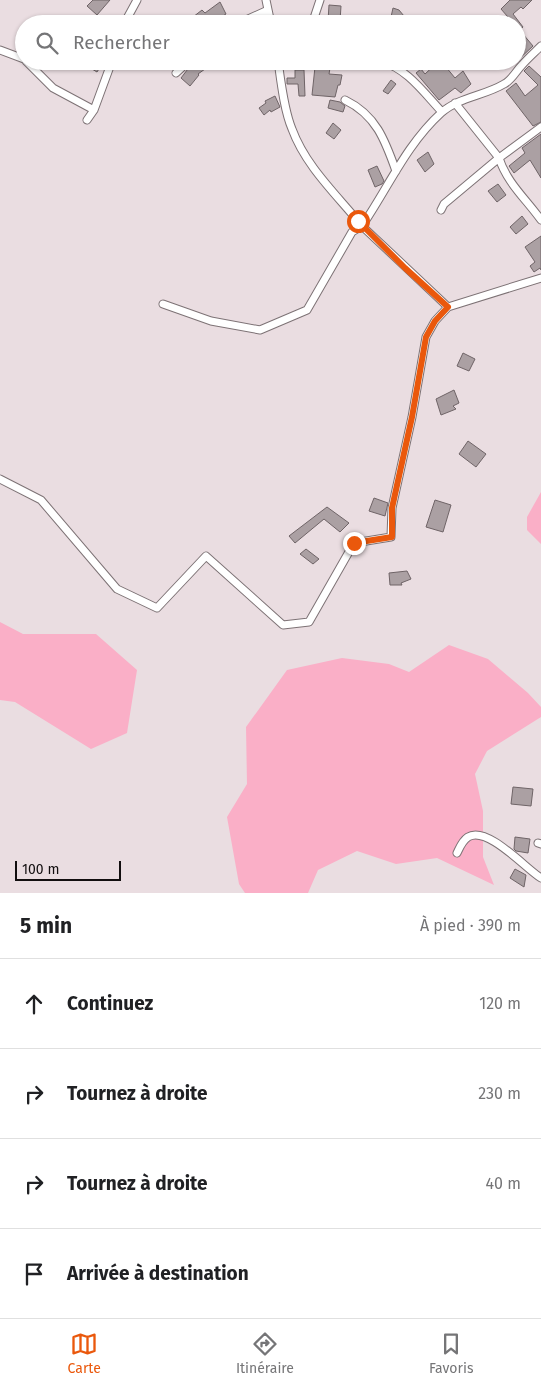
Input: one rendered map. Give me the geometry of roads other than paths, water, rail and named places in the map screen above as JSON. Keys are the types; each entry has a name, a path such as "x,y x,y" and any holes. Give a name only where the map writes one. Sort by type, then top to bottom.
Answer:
{"street":[{"path":"129,15 137,0"},
{"path":"266,0 269,15"},
{"path":"315,15 320,0"},
{"path":"257,15 268,10"},
{"path":"526,60 541,46"},
{"path":"0,50 15,56"},
{"path":"35,70 54,88 94,110"},
{"path":"87,120 94,110 109,70"},
{"path":"176,73 179,70"},
{"path":"280,70 289,122 296,140 325,184 362,226 448,307"},
{"path":"401,70 442,112"},
{"path":"163,304 211,320 260,330 307,310 352,232 362,226 396,170 424,130 442,112 455,104 502,85 517,70"},
{"path":"345,100 365,112 380,131 396,170"},
{"path":"455,104 499,158 506,176 541,220"},
{"path":"441,210 444,204 499,158 541,127"},
{"path":"0,479 41,500 117,589 157,608 206,556 283,625 309,622 354,543 392,537 392,508 412,417 426,337 435,321 448,307 541,278"},
{"path":"457,853 462,842 470,836 478,834 485,836 514,855 541,878"}]}
